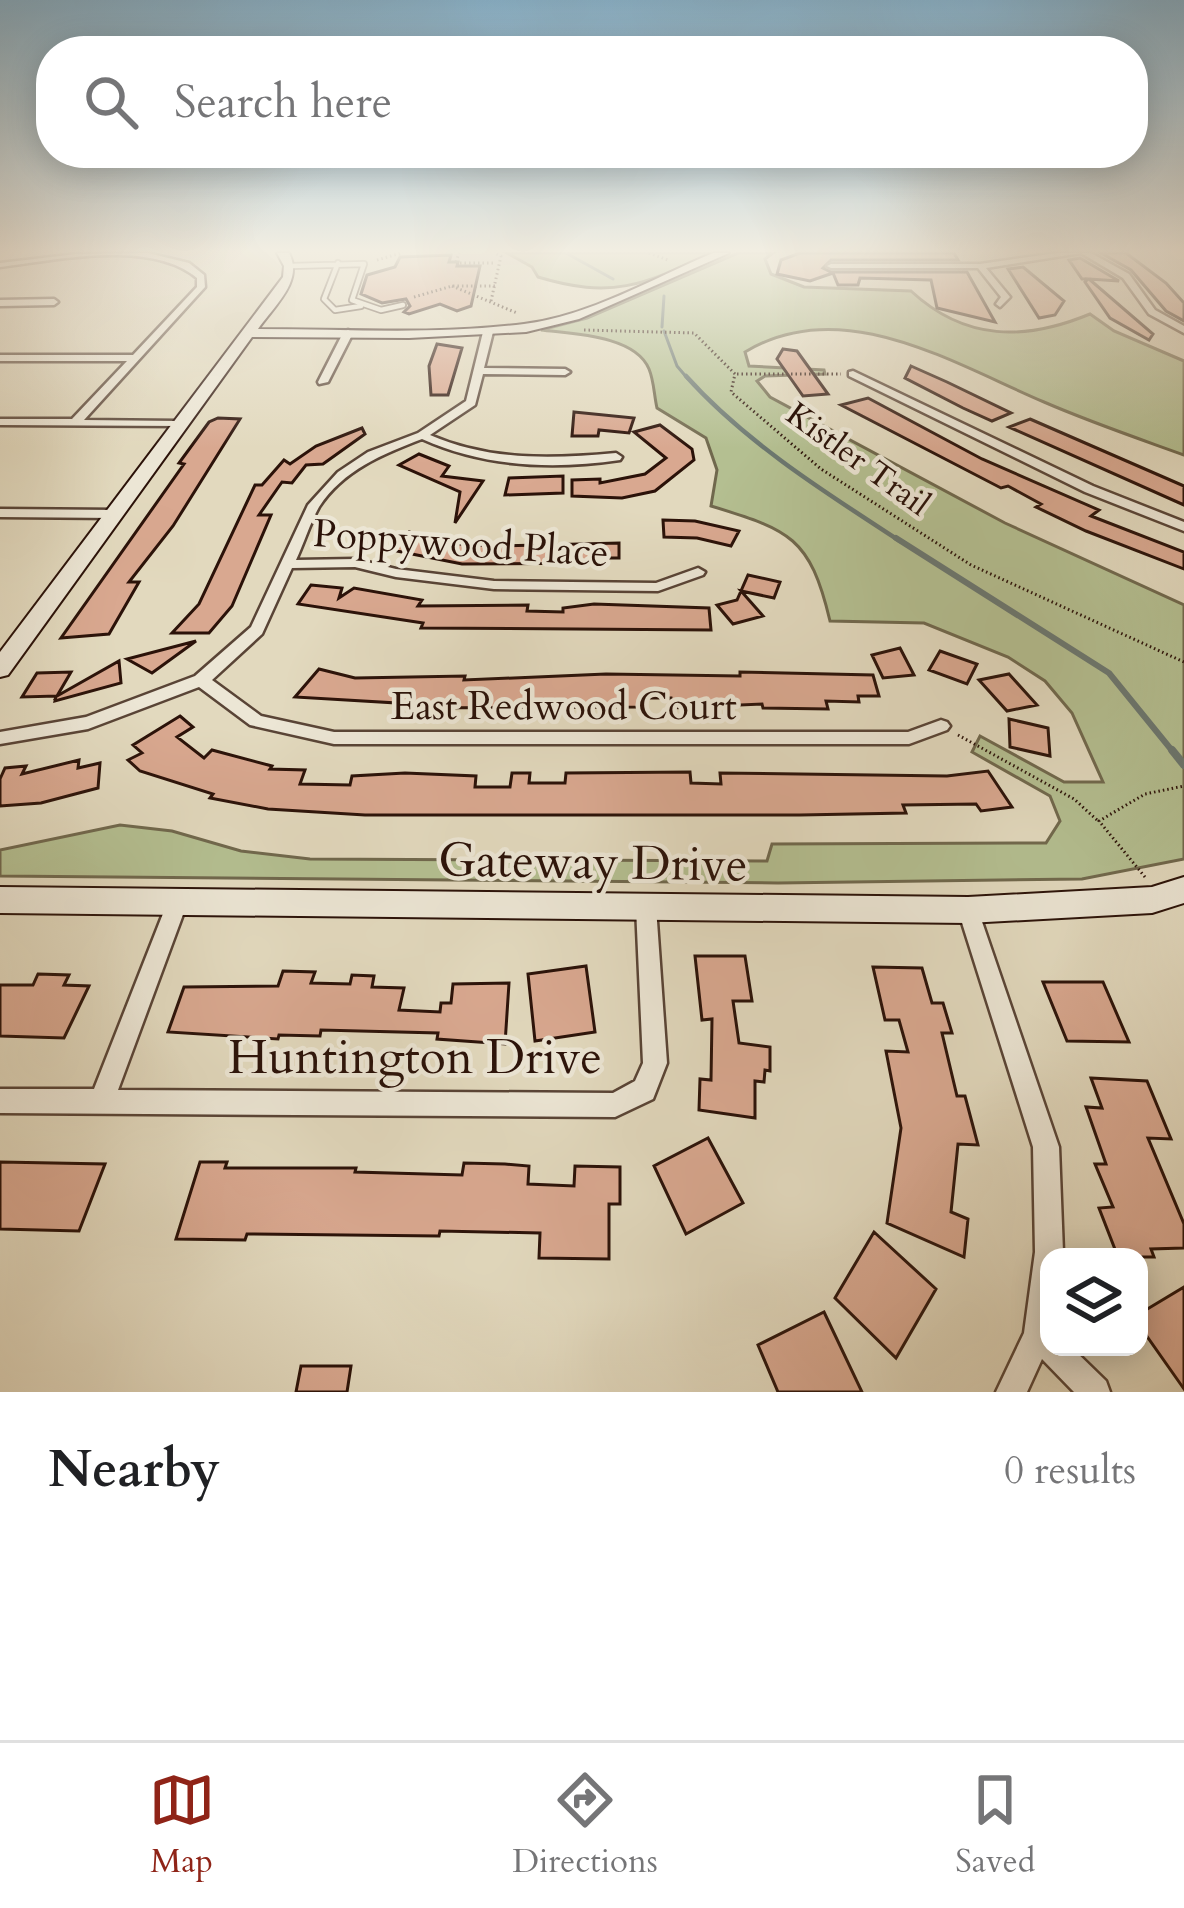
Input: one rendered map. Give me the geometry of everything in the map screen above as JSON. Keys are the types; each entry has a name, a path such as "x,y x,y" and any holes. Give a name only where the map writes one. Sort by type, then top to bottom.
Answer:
{"street":[{"path":"75,423 172,318"},
{"path":"0,669 260,318"},
{"path":"249,333 488,332 559,318"},
{"path":"0,739 88,723 200,680 256,630 314,505 342,475 373,454 422,435 471,403 488,332"},
{"path":"323,382 348,333"},
{"path":"0,358 135,358"},
{"path":"482,371 565,372"},
{"path":"853,374 1089,489 1184,527"},
{"path":"0,422 178,424"},
{"path":"422,435 453,451 500,461 616,458"},
{"path":"0,513 116,514"},
{"name":"Poppywood Place","path":"289,564 356,563 396,574 494,586 658,586 698,572"},
{"name":"East Redwood Court","path":"200,680 256,722 334,738 909,738 941,726"},
{"name":"Gateway Drive","path":"0,900 968,910 1151,899 1179,892"},
{"path":"101,1102 178,901"},
{"name":"Huntington Drive","path":"0,1101 615,1105 644,1090 655,1063 646,908"},
{"path":"968,910 1046,1147 1049,1248"},
{"path":"1011,1392 1040,1351"},
{"path":"1059,1356 1095,1392"}],"path":[{"name":"Kistler Trail","path":"528,318 569,330 694,333 735,374 731,392 821,469 970,565 1184,662"},
{"path":"735,374 853,374"},
{"path":"941,726 1074,799 1099,821 1136,872 1179,892"},
{"path":"1099,821 1144,794 1184,786"}],"green space":[{"path":"587,318 951,318 974,327 1019,332 1096,318 1114,331 1184,361 1184,455 896,340 820,329 782,336 745,352 749,366 824,370 825,374 765,376 757,381 770,397 1005,523 1184,605 1184,859 1082,879 778,883 0,876 0,850 120,825 172,831 241,851 310,859 767,861 772,844 1046,843 1060,821 1050,796 972,752 980,736 1064,782 1103,782 1072,713 1045,681 1008,657 924,623 830,621 814,571 793,541 760,522 711,506 717,470 706,438 657,408 651,374 642,358 601,338 541,330"}],"building":[{"path":"1110,318 1134,318 1153,334 1149,340"},
{"path":"437,344 462,348 448,395 431,395 429,366"},
{"path":"783,349 797,351 828,394 803,396 777,359"},
{"path":"911,366 1011,413 992,421 963,408 905,378"},
{"path":"868,398 982,459 1099,510 1091,516 1184,552 1184,569 1086,531 1036,507 1041,504 1008,486 1001,488 841,405"},
{"path":"574,412 634,418 629,433 599,430 598,436 572,436"},
{"path":"240,419 173,526 129,582 139,582 109,634 61,638 184,464 179,463 209,422"},
{"path":"1030,419 1184,486 1184,505 1009,427"},
{"path":"660,425 692,449 694,460 655,491 622,498 572,496 572,480 600,479 600,483 645,474 666,458 634,432"},
{"path":"362,428 365,434 323,464 306,465 292,483 282,482 259,515 271,515 232,606 209,633 172,633 199,604 255,485 262,485 284,460 290,464 316,446"},
{"path":"419,454 449,466 442,476 483,481 455,523 460,492 399,465"},
{"path":"563,476 563,493 505,495 509,478"},
{"path":"663,520 739,531 731,546 664,537"},
{"path":"409,532 460,544 497,546 619,543 619,558 606,558 606,563 462,564 392,550"},
{"path":"748,575 780,582 774,598 741,591 763,616 733,624 717,605 737,600"},
{"path":"311,585 342,588 339,598 354,588 422,600 418,606 528,605 527,611 563,612 563,608 594,604 709,608 711,630 421,628 423,623 298,604"},
{"path":"196,641 152,673 127,659"},
{"path":"900,648 914,675 883,678 872,655"},
{"path":"940,651 977,664 967,684 929,670"},
{"path":"119,661 121,683 55,701 56,696 22,697 37,673 71,672 57,696"},
{"path":"319,669 355,678 465,676 464,680 606,674 740,676 740,672 873,675 879,696 858,696 859,702 826,701 828,709 763,708 762,704 672,708 671,698 642,698 642,707 395,708 396,703 295,697"},
{"path":"1009,674 1037,705 1007,711 979,680"},
{"path":"180,716 193,727 177,737 204,758 212,750 272,766 270,769 305,770 300,784 350,785 352,776 405,773 476,776 475,787 510,787 512,773 530,773 529,783 565,783 566,773 690,772 691,783 721,784 720,773 947,776 988,771 1012,807 981,811 976,804 903,805 906,813 800,815 365,815 268,809 210,798 213,794 140,771 128,760 142,753 133,745"},
{"path":"1009,719 1048,728 1050,756 1010,747"},
{"path":"79,760 78,768 100,763 98,788 41,803 0,806 5,768 26,766 22,774"},
{"path":"695,956 745,956 752,1001 733,1001 739,1043 770,1047 770,1071 765,1070 764,1082 755,1081 755,1118 699,1110 700,1079 711,1080 712,1019 702,1020"},
{"path":"586,966 595,1032 535,1041 528,974"},
{"path":"873,967 922,968 932,1003 943,1003 952,1033 942,1033 957,1096 965,1096 978,1145 958,1144 951,1212 968,1219 964,1257 887,1223 901,1128 886,1051 908,1052 899,1020 885,1020"},
{"path":"283,971 315,972 311,983 350,984 352,975 374,976 372,987 404,988 399,1010 440,1012 441,1003 451,1003 453,984 509,983 505,1044 437,1039 438,1033 321,1030 320,1036 279,1035 278,1039 168,1032 184,987 278,986"},
{"path":"38,974 69,975 64,985 89,986 64,1038 0,1036 0,985 33,985"},
{"path":"1043,982 1103,982 1129,1042 1067,1041"},
{"path":"1091,1078 1147,1081 1171,1139 1148,1138 1184,1224 1184,1248 1151,1249 1154,1257 1148,1257 1148,1248 1115,1248 1099,1208 1113,1207 1095,1164 1106,1164 1086,1107 1102,1108"},
{"path":"708,1138 743,1203 686,1234 654,1166"},
{"path":"0,1162 105,1164 79,1231 0,1229"},
{"path":"200,1162 227,1162 225,1168 356,1168 355,1172 462,1175 464,1163 505,1164 529,1166 528,1184 574,1186 575,1166 620,1167 620,1204 609,1204 609,1259 539,1258 540,1233 247,1234 245,1240 176,1239"},
{"path":"874,1232 936,1289 896,1358 835,1298"},
{"path":"1184,1287 1184,1389 1148,1338 1148,1309"},
{"path":"824,1312 862,1392 778,1392 758,1345"},
{"path":"301,1366 351,1366 347,1392 296,1392"}],"waterway":[{"path":"662,327 663,318"},
{"path":"664,331 677,366 688,379"},
{"path":"686,376 760,445 900,541"},
{"path":"896,538 1109,673 1174,753"},
{"path":"1172,750 1184,765"}]}
